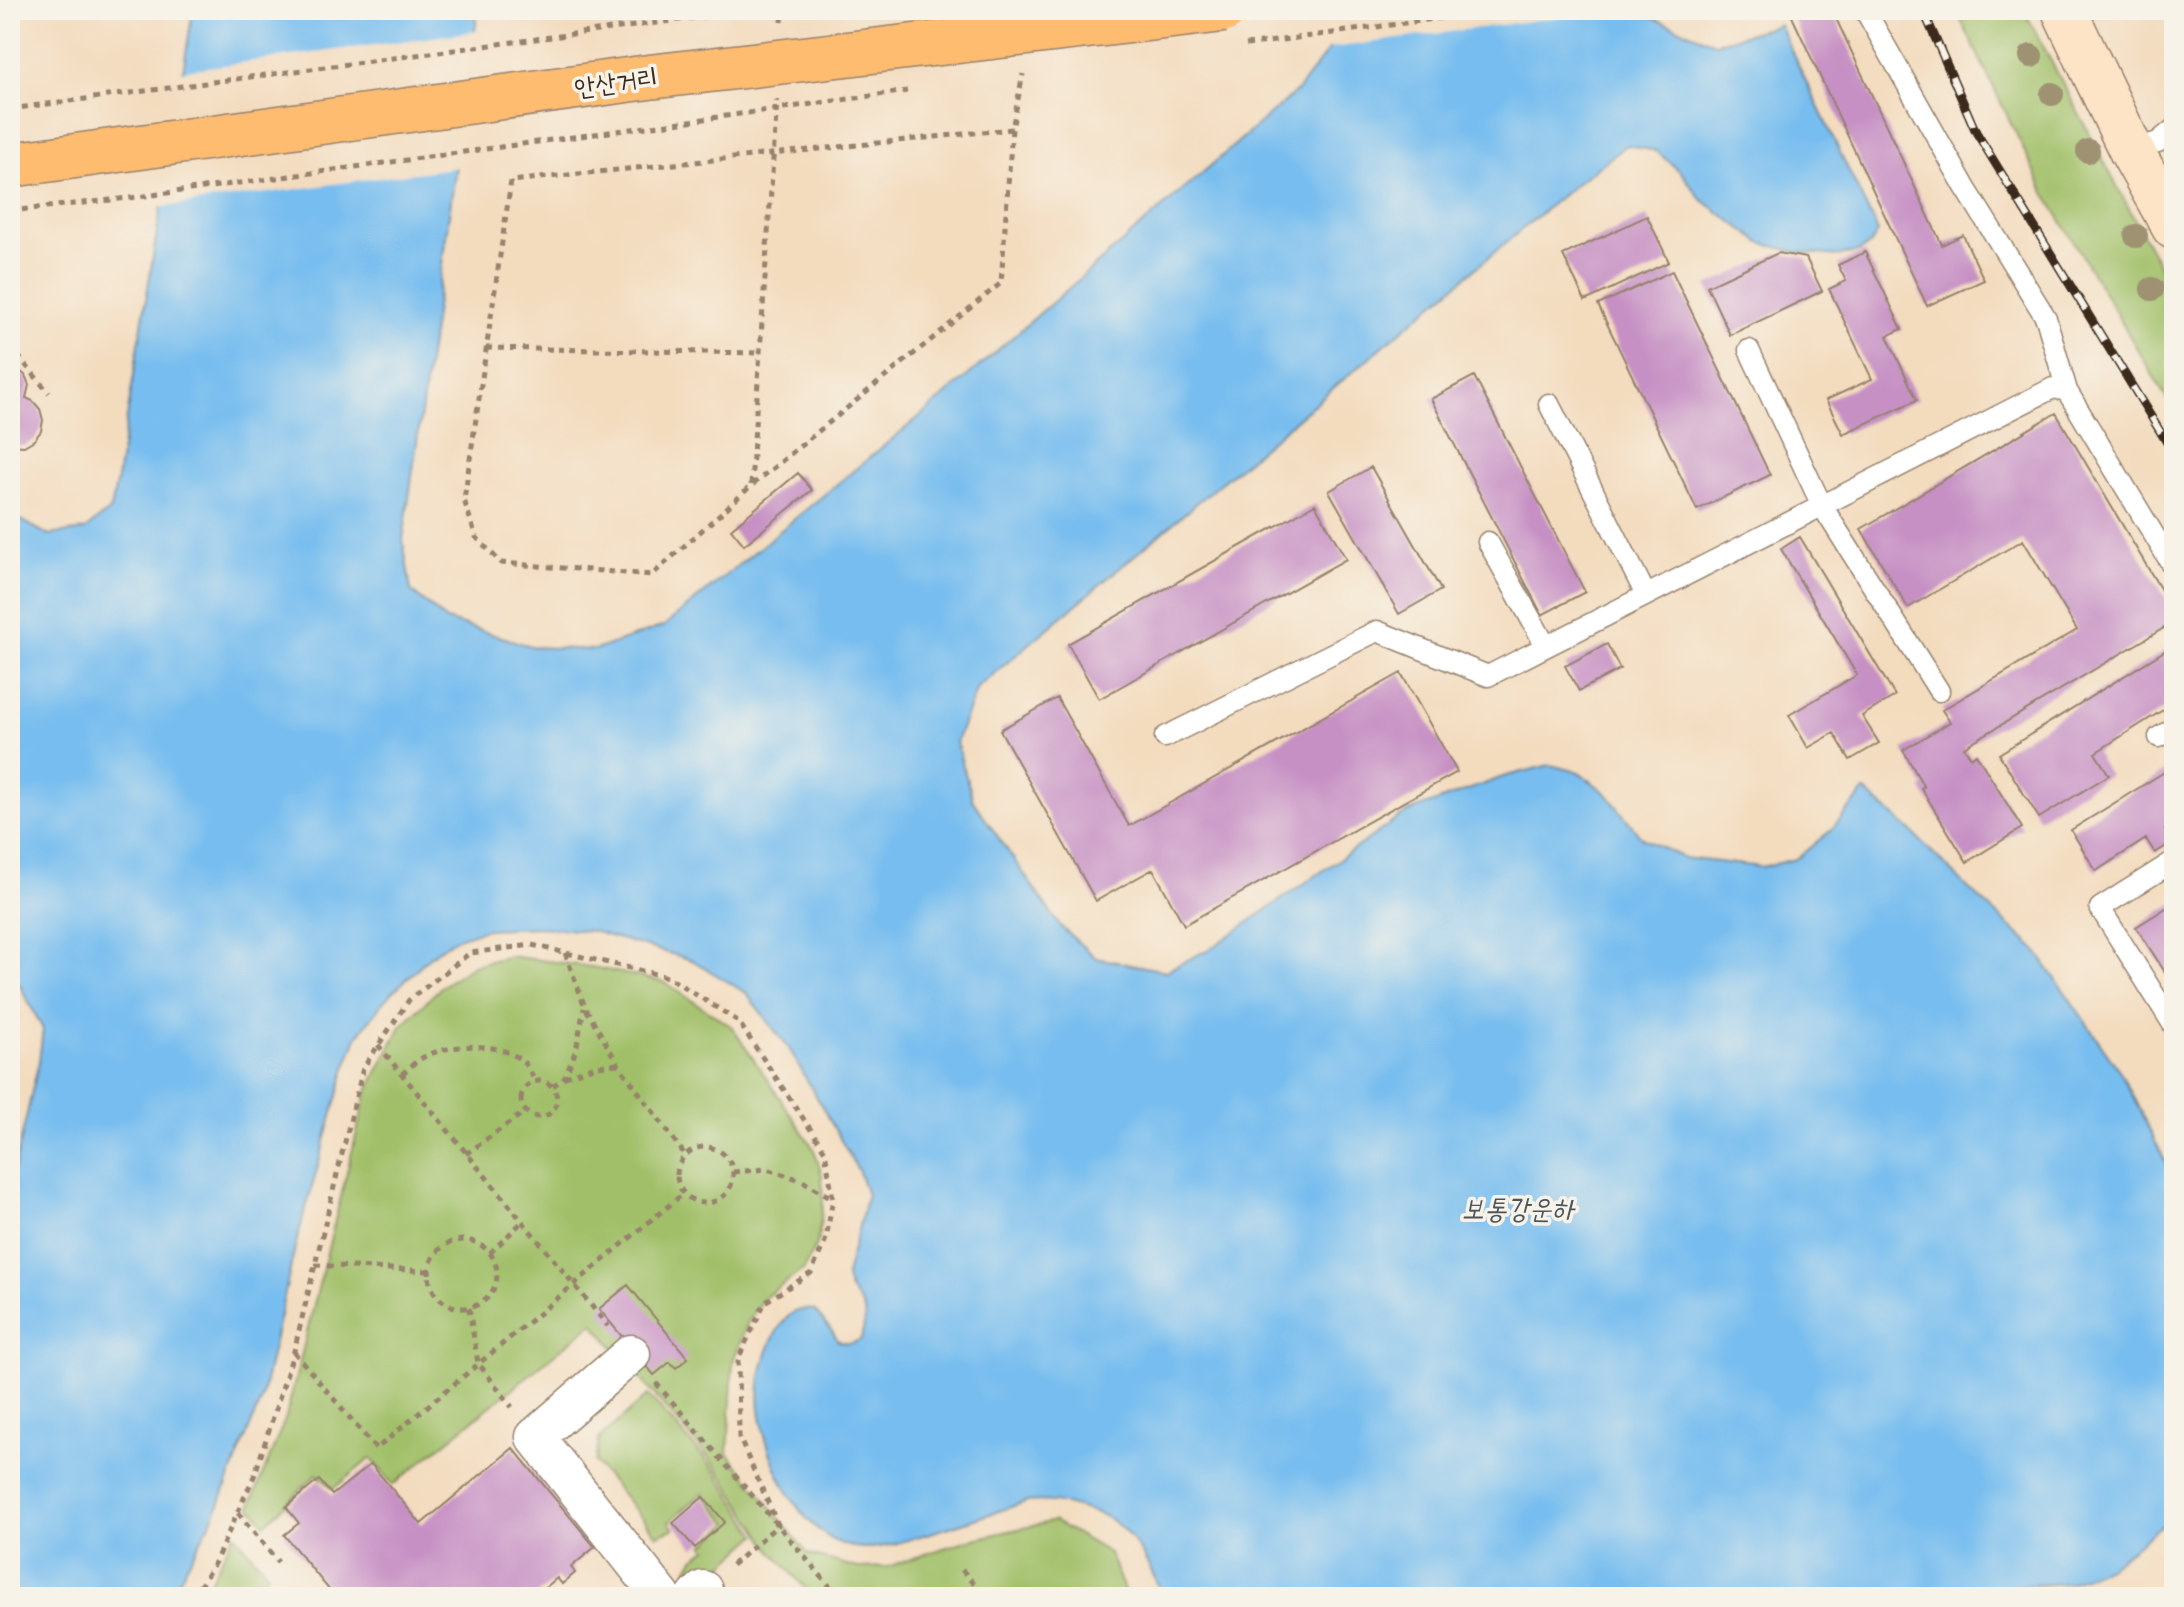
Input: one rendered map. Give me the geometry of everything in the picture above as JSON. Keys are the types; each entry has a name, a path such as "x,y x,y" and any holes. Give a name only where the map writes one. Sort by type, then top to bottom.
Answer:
{"main road":[{"path":"2064,10 2131,150 2174,227"},
{"name":"안산거리","path":"10,165 649,77 1235,27"}],"street":[{"path":"631,1354 535,1437 662,1597"}],"lane":[{"path":"1865,10 1965,187 2046,318 2067,391 2174,568"},
{"path":"2131,150 2158,142 2174,129"},
{"path":"1749,350 1822,506 1939,691"},
{"path":"1165,737 1377,631 1488,676 2053,388 2067,391"},
{"path":"1549,404 1646,595"},
{"path":"1488,542 1546,646"},
{"path":"2174,861 2100,908 2174,1026"}],"path":[{"path":"10,109 754,10"},
{"path":"782,24 783,10"},
{"path":"1235,27 1499,10"},
{"path":"1008,77 1024,75"},
{"path":"10,211 138,197 913,90"},
{"path":"751,486 777,97"},
{"path":"1012,129 1001,283 751,486 652,575 501,563 476,537 464,500 486,348 511,181 1012,129"},
{"path":"10,346 49,393"},
{"path":"486,348 760,353"},
{"path":"197,1595 255,1474 294,1351 363,1068 409,1000 470,953 532,945 668,977 738,1021 825,1151 833,1198 826,1239 811,1273 765,1302 738,1359 739,1437 778,1525 700,1594"},
{"path":"565,953 585,1007 618,1064 685,1155"},
{"path":"565,1077 576,1050 585,1007"},
{"path":"402,1074 424,1057 435,1053 458,1046 489,1047 509,1052 525,1063 535,1081"},
{"path":"553,1086 565,1077 596,1066 618,1064"},
{"path":"544,1081 553,1086 557,1094 552,1112 543,1117 526,1111 521,1103 521,1093 527,1085 544,1081"},
{"path":"466,1154 526,1111"},
{"path":"708,1147 720,1151 729,1160 733,1172 725,1195 714,1201 701,1202 690,1198 681,1189 677,1178 678,1165 685,1155 696,1148 708,1147"},
{"path":"733,1172 767,1169 801,1180 833,1198"},
{"path":"294,1351 376,1449 684,1193"},
{"path":"490,1253 522,1222"},
{"path":"467,1240 480,1244 490,1253 498,1278 485,1302 459,1309 446,1305 436,1296 429,1284 428,1271 432,1257 441,1247 453,1241 467,1240"},
{"path":"315,1265 428,1271"},
{"path":"469,1308 478,1363 535,1437"},
{"path":"238,1513 278,1562"},
{"path":"962,1570 986,1597"}],"green space":[{"path":"1956,10 2024,10 2174,294 2174,411 2044,191"},
{"path":"510,956 592,967 664,982 732,1027 814,1149 822,1175 823,1204 818,1241 804,1269 764,1298 748,1322 733,1361 728,1453 808,1554 858,1568 887,1567 965,1541 1054,1521 1109,1553 1127,1597 813,1597 772,1551 715,1465 593,1323 393,1485 371,1458 333,1489 317,1474 265,1524 250,1506 286,1417 367,1092 401,1026 442,986 473,965"},
{"path":"648,1395 714,1469 757,1535 700,1586 687,1570 694,1558 707,1549 704,1545 729,1523 703,1493 669,1522 674,1529 657,1535 595,1463 599,1439"},
{"path":"234,1533 268,1574 243,1597 215,1597 207,1588"}],"water":[{"name":"보통강운하","path":"193,10 478,10 403,540 411,591 446,620 534,647 595,650 664,626 941,399 1297,91 1356,10 1634,10 1715,43 1779,25 1878,232 1871,244 1858,252 1839,256 1797,252 1761,243 1701,199 1681,172 1656,151 1627,145 1578,182 977,688 956,742 973,801 1061,927 1096,958 1166,971 1213,947 1406,813 1503,777 1550,765 1579,772 1606,793 1642,838 1684,858 1761,867 1796,859 1830,831 1865,791 2035,949 2121,1073 2174,1179 2174,1511 2162,1525 2108,1567 2068,1583 1972,1589 1946,1597 1163,1597 1139,1549 1112,1520 1097,1513 1045,1501 1026,1502 890,1545 868,1548 845,1545 825,1535 807,1519 792,1499 770,1453 759,1400 768,1350 791,1314 814,1310 837,1340 847,1343 861,1339 864,1322 864,1311 849,1287 846,1275 867,1195 859,1172 790,1050 746,993 692,960 592,931 539,927 486,929 457,938 430,956 384,1001 357,1037 296,1243 261,1400 215,1514 170,1597 10,1597 10,1188 39,1061 43,1029 10,967 10,514 48,535 85,530 111,509"}],"pier":[{"path":"1352,10 1611,10 1324,49"},
{"path":"479,31 459,167 157,208 179,71"}],"building":[{"path":"1789,10 1832,10 1942,245 1963,235 1984,280 1927,306"},
{"path":"1647,216 1669,262 1585,301 1563,255"},
{"path":"1865,252 1902,329 1887,336 1917,400 1843,434 1826,400 1872,379 1829,289 1846,281 1838,265"},
{"path":"1778,253 1806,258 1822,291 1730,335 1707,286"},
{"path":"1672,271 1770,475 1697,510 1598,305"},
{"path":"10,368 16,368 25,375 29,385 26,398 40,409 43,420 41,431 24,446 10,445"},
{"path":"1474,376 1585,592 1542,615 1431,399"},
{"path":"2056,413 2174,612 2174,622 1964,747 1971,758 1976,754 2022,828 1967,862 1921,788 1924,787 1903,750 1950,722 1942,710 2077,630 2023,540 1908,608 1861,529"},
{"path":"1371,467 1441,590 1399,614 1329,491"},
{"path":"798,473 812,490 744,545 731,529"},
{"path":"1315,504 1346,559 1099,699 1068,644"},
{"path":"1800,537 1895,696 1862,716 1879,743 1850,760 1834,733 1808,748 1789,715 1857,675 1781,549"},
{"path":"1607,644 1620,669 1579,691 1565,666"},
{"path":"2174,645 2174,703 2095,753 2109,775 2039,818 1999,754"},
{"path":"1401,673 1457,772 1184,925 1153,869 1096,901 1000,730 1057,698 1129,826"},
{"path":"2174,766 2174,824 2165,830 2173,842 2155,853 2146,839 2096,871 2071,830"},
{"path":"2174,903 2174,986 2136,927"},
{"path":"628,1285 688,1358 676,1368 670,1362 654,1375 599,1309"},
{"path":"513,1448 595,1547 571,1567 575,1573 562,1584 557,1578 534,1597 335,1597 284,1535 299,1523 286,1507 319,1480 332,1495 371,1464 421,1524"},
{"path":"703,1497 725,1522 695,1548 673,1523"}],"railway":[{"path":"1923,10 1976,132 2174,454"}]}
